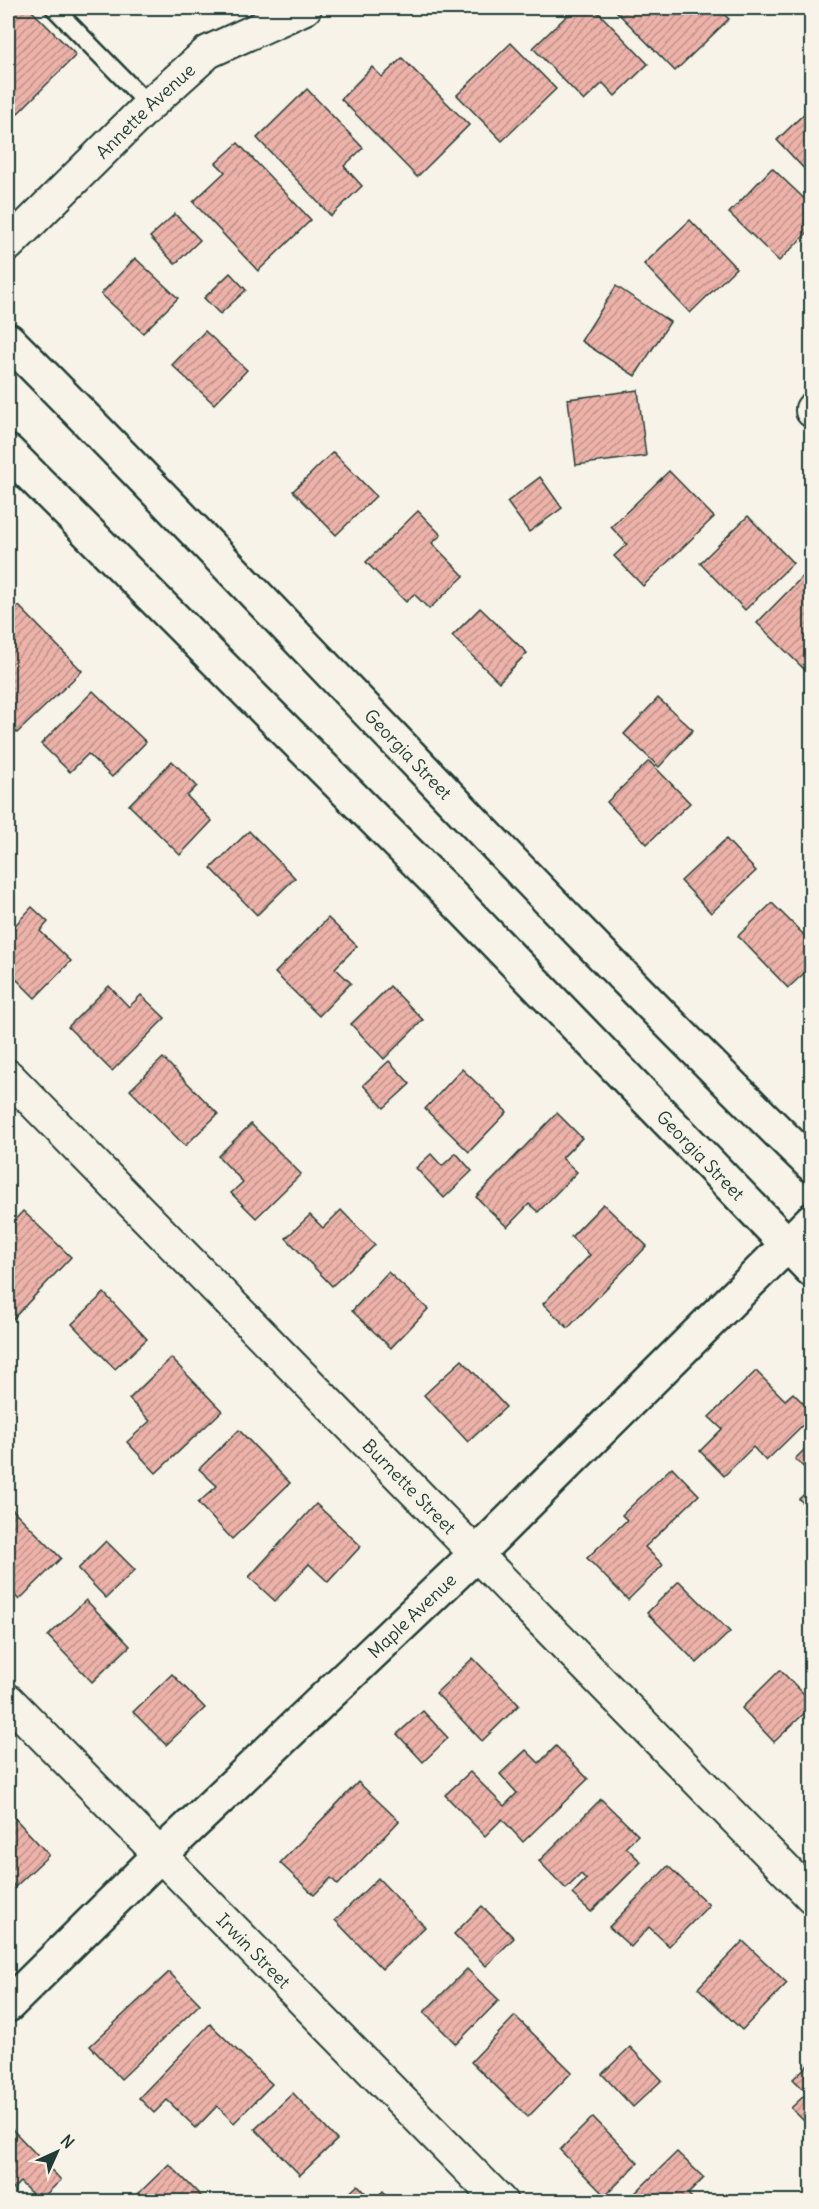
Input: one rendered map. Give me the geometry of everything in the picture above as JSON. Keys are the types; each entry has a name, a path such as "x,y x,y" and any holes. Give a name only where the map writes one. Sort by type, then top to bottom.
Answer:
{"main road":[{"name":"Georgia Street","path":"8,340 128,460 683,1039 812,1165"},
{"name":"Georgia Street","path":"8,452 447,892 812,1270"},
{"name":"Maple Avenue","path":"8,2005 160,1855 476,1554 812,1220"}],"street":[{"name":"Annette Avenue","path":"8,244 149,105 208,52 305,8"},
{"name":"Burnette Street","path":"8,1076 812,1897"},
{"name":"Irwin Street","path":"8,1700 501,2202"}],"lane":[{"path":"54,8 149,105"}],"building":[{"path":"8,8 29,8 76,55 8,123"},
{"path":"575,8 594,8 648,64 615,96 603,83 584,101 533,48"},
{"path":"613,8 717,8 729,19 675,71"},
{"path":"511,43 556,89 502,141 457,95"},
{"path":"402,58 469,125 417,177 341,99 372,67 382,77"},
{"path":"307,89 363,148 344,166 362,186 331,216 257,138"},
{"path":"809,109 812,111 812,177 777,140"},
{"path":"238,143 311,220 258,271 193,202 225,172 216,163"},
{"path":"772,168 812,206 812,228 779,261 729,213"},
{"path":"175,214 200,240 175,264 150,237"},
{"path":"690,220 736,268 690,313 644,264"},
{"path":"135,258 178,298 143,333 101,294"},
{"path":"230,273 246,290 220,314 204,298"},
{"path":"616,286 670,322 635,376 581,341"},
{"path":"205,331 247,370 214,404 172,365"},
{"path":"638,390 646,456 576,465 568,399"},
{"path":"333,452 376,496 336,535 293,491"},
{"path":"669,471 714,517 643,586 614,556 627,544 611,527"},
{"path":"540,477 562,508 529,532 507,502"},
{"path":"418,511 441,535 432,543 464,576 429,609 414,594 406,602 366,562"},
{"path":"748,516 793,563 745,610 700,563"},
{"path":"803,576 812,584 812,662 804,669 757,623"},
{"path":"19,606 82,671 17,733 8,724 8,618"},
{"path":"480,608 527,653 499,682 452,636"},
{"path":"93,691 146,742 112,777 88,754 70,772 41,744"},
{"path":"658,698 693,730 659,767 624,734"},
{"path":"172,761 197,786 187,796 212,821 180,855 129,805"},
{"path":"649,761 690,803 647,844 607,802"},
{"path":"249,831 295,878 257,915 211,868"},
{"path":"726,839 756,871 711,913 681,881"},
{"path":"772,903 812,943 812,966 788,988 738,936"},
{"path":"32,907 48,922 40,931 71,961 35,998 8,971 8,933"},
{"path":"328,918 357,946 335,968 351,983 319,1016 275,973"},
{"path":"109,986 129,1007 141,995 165,1018 112,1071 68,1027"},
{"path":"390,986 423,1020 384,1059 351,1024"},
{"path":"163,1058 218,1114 185,1146 130,1090"},
{"path":"389,1061 410,1084 384,1108 363,1085"},
{"path":"462,1069 507,1112 469,1152 425,1109"},
{"path":"557,1113 582,1138 562,1158 577,1172 538,1212 529,1204 507,1227 476,1197"},
{"path":"251,1124 301,1174 256,1218 231,1193 243,1182 218,1156"},
{"path":"456,1153 472,1171 444,1198 416,1168 431,1154 442,1166"},
{"path":"603,1204 647,1246 568,1328 543,1304 590,1255 571,1237"},
{"path":"341,1210 375,1245 332,1286 286,1238 310,1215 323,1228"},
{"path":"23,1211 71,1257 8,1324 8,1227"},
{"path":"388,1272 428,1309 391,1348 352,1311"},
{"path":"104,1293 147,1339 115,1369 72,1324"},
{"path":"171,1358 222,1411 156,1473 127,1442 150,1421 129,1399"},
{"path":"462,1360 506,1407 468,1442 424,1395"},
{"path":"756,1371 785,1400 793,1393 812,1412 812,1416 766,1461 753,1447 724,1476 700,1451 722,1429 709,1417"},
{"path":"239,1430 290,1483 232,1539 198,1503 217,1486 199,1469"},
{"path":"812,1442 812,1475 795,1459"},
{"path":"672,1467 699,1495 645,1547 663,1565 628,1600 587,1558 627,1520 622,1515"},
{"path":"812,1487 812,1511 799,1499"},
{"path":"316,1504 361,1546 328,1582 309,1564 275,1601 249,1577"},
{"path":"10,1507 61,1558 19,1600 8,1588 8,1509"},
{"path":"106,1541 135,1570 106,1598 78,1569"},
{"path":"679,1581 730,1632 697,1663 647,1613"},
{"path":"86,1600 130,1646 92,1682 48,1636"},
{"path":"473,1658 519,1705 482,1741 436,1693"},
{"path":"780,1670 812,1702 812,1706 774,1742 742,1708"},
{"path":"172,1674 205,1708 166,1745 133,1712"},
{"path":"423,1711 448,1738 423,1762 397,1734"},
{"path":"556,1746 588,1779 523,1842 502,1819 485,1836 445,1795 470,1772 504,1806 517,1793 500,1774 526,1750 539,1763"},
{"path":"358,1782 399,1821 338,1885 331,1878 314,1895 280,1863"},
{"path":"601,1799 638,1835 626,1847 641,1862 591,1912 572,1894 586,1879 581,1874 566,1889 539,1861"},
{"path":"10,1813 49,1855 15,1887 8,1880 8,1816"},
{"path":"668,1866 709,1905 669,1946 649,1927 631,1947 609,1927"},
{"path":"378,1878 425,1927 382,1969 335,1920"},
{"path":"482,1906 514,1938 486,1966 454,1934"},
{"path":"743,1941 787,1983 742,2030 698,1988"},
{"path":"467,1969 499,2000 456,2044 424,2012"},
{"path":"169,1972 200,2004 121,2079 90,2046"},
{"path":"515,2016 572,2072 528,2117 471,2062"},
{"path":"210,2024 272,2084 234,2123 217,2106 196,2128 167,2100 154,2113 139,2098"},
{"path":"630,2047 662,2080 633,2107 602,2074"},
{"path":"812,2061 812,2129 791,2108 807,2093 793,2079"},
{"path":"293,2093 337,2140 300,2175 255,2129"},
{"path":"593,2117 638,2163 605,2196 560,2150"},
{"path":"8,2125 61,2180 39,2201 20,2182 8,2194"},
{"path":"677,2152 704,2178 688,2194 696,2202 626,2202"},
{"path":"169,2164 207,2202 142,2202 136,2196"},
{"path":"358,2185 373,2201 383,2191 394,2202 340,2202"}]}
